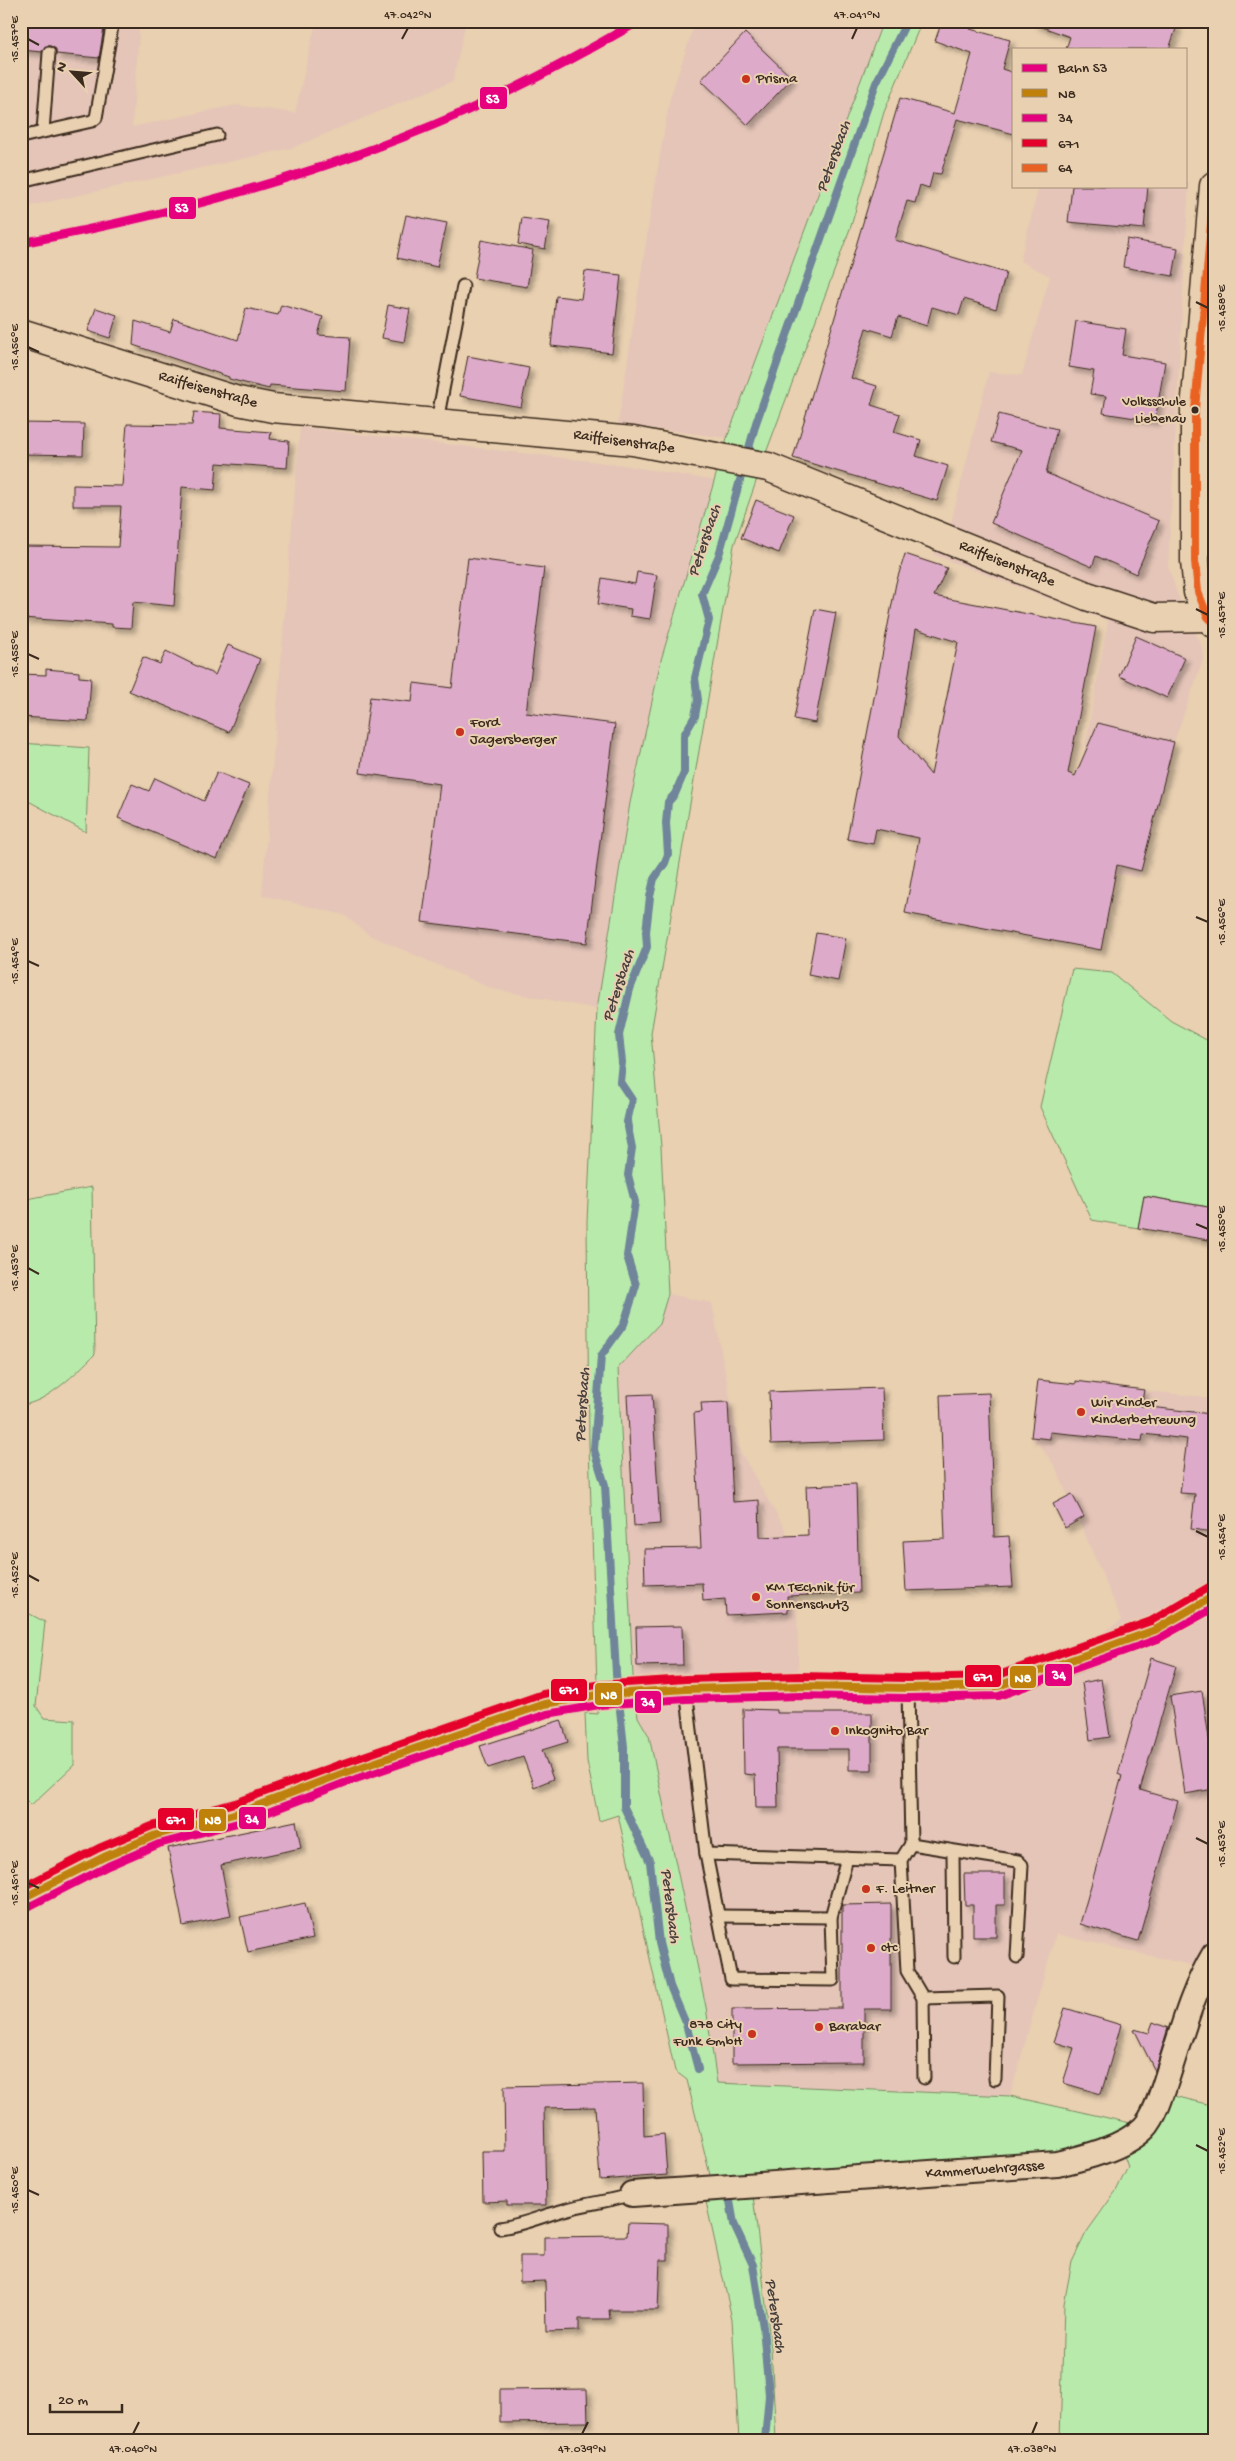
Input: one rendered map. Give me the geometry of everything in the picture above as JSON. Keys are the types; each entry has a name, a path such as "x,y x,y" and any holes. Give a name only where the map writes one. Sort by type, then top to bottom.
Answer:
{"street":[{"path":"1211,620 1198,592 1195,562 1195,410 1214,186"},
{"name":"Raiffeisenstraße","path":"21,333 238,401 273,408 437,421 633,441 768,467 1087,596 1154,618 1211,620"},
{"path":"21,1899 104,1857 156,1835 241,1812 341,1774 536,1706 598,1695 686,1689 799,1686 908,1688 998,1686 1155,1630 1214,1596"},
{"name":"Kammerwehrgasse","path":"632,2194 1056,2164 1105,2150 1130,2138 1146,2126 1162,2094 1192,1998 1214,1956"}],"lane":[{"path":"21,137 92,121 98,116 113,21"},
{"path":"43,132 49,53"},
{"path":"21,180 217,136"},
{"path":"437,421 463,286"},
{"path":"908,1688 911,1844 901,1860 907,1971 923,1998 924,2078"},
{"path":"686,1689 706,1854 731,1979 833,1980 831,1917 847,1858"},
{"path":"911,1844 1022,1864 1017,1958"},
{"path":"954,1852 954,1957"},
{"path":"706,1854 901,1860"},
{"path":"718,1916 831,1917"},
{"path":"923,1998 998,1996 995,2079"},
{"path":"500,2228 522,2225 564,2210 611,2201 632,2194"}],"shaded area":[{"path":"21,21 140,21 132,127 236,105 295,113 316,21 466,21 453,81 291,148 21,208"},
{"path":"703,21 883,21 727,438 618,424 670,98 693,29"},
{"path":"1189,182 1168,566 1177,593 1200,642 1204,657 1174,742 1138,878 1064,863 1108,621 934,555 951,523 989,372 1022,375 1050,276 1020,261 1038,188 1188,188"},
{"name":"Ford Jagersberger","path":"300,427 623,465 716,481 661,660 630,803 597,1009 493,989 369,935 344,915 262,895"},
{"path":"668,1294 712,1303 740,1451 785,1529 796,1572 799,1685 972,1687 1085,1655 1103,1632 1122,1620 1079,1521 1065,1528 1053,1504 1068,1496 1055,1466 1031,1437 1038,1380 1214,1398 1214,1954 1195,1966 1056,1934 1010,2096 717,2084 706,2007 649,1736 638,1717 632,1664 618,1368 658,1324"}],"green space":[{"path":"883,21 922,21 884,112 851,226 767,450 734,545 651,1033 661,1147 668,1294 659,1324 618,1368 633,1676 638,1717 649,1736 706,2007 717,2083 1010,2096 1135,2124 1126,2132 1062,2157 711,2179 687,2080 675,2071 618,1815 599,1821 587,1761 585,1713 598,1714 589,1445 587,1222 597,1009 630,803 661,660 727,438"},
{"path":"21,743 89,748 86,832 21,797"},
{"path":"1072,969 1112,973 1171,1021 1214,1044 1214,1208 1144,1196 1138,1228 1092,1220 1040,1107"},
{"path":"92,1187 95,1354 71,1378 51,1393 31,1403 21,1405 21,1200"},
{"path":"26,1612 45,1622 36,1706 44,1718 74,1720 74,1765 31,1805 21,1795 21,1615"},
{"path":"1167,2094 1214,2106 1214,2440 1060,2440 1064,2304 1072,2262 1086,2233 1116,2191 1128,2167 1122,2150"},
{"path":"753,2195 771,2348 776,2440 739,2440 732,2319 705,2197"}],"building":[{"path":"21,21 105,21 99,58 56,54 56,49 50,46 45,46 42,52 21,50"},
{"path":"942,21 954,21 971,27 970,29 1010,40 1002,69 1012,72 1012,133 957,119 941,174 933,173 929,188 920,185 915,203 907,201 895,240 1006,273 996,309 964,299 959,315 932,307 927,326 898,317 892,336 866,328 851,378 877,386 871,405 900,414 894,432 921,440 916,456 948,466 937,501 793,458 900,98 955,113 972,54 935,41"},
{"path":"1035,21 1164,21 1177,26 1169,48 1066,48 1070,37 1034,24"},
{"name":"Prisma","path":"745,33 792,78 748,125 701,80"},
{"path":"1072,188 1148,188 1144,229 1068,222"},
{"path":"406,215 447,223 437,267 397,258"},
{"path":"522,218 550,222 545,249 518,244"},
{"path":"1127,239 1178,248 1173,276 1123,267"},
{"path":"481,240 533,250 527,287 474,278"},
{"path":"585,271 621,275 612,353 551,346 556,296 581,299"},
{"path":"281,305 323,317 318,335 350,337 346,391 270,385 269,389 229,379 229,377 133,345 135,321 170,332 174,319 238,340 246,308 278,315"},
{"path":"388,305 410,309 404,342 382,338"},
{"path":"96,308 117,315 110,338 88,331"},
{"path":"1076,321 1126,329 1122,355 1165,362 1155,421 1103,413 1106,396 1090,394 1094,371 1069,367"},
{"path":"468,356 529,368 521,407 460,396"},
{"path":"194,412 221,414 220,428 271,432 270,439 289,441 287,468 217,463 215,490 182,487 174,606 133,602 131,628 112,627 112,624 21,618 21,546 118,547 121,506 73,506 73,485 122,486 127,424 192,425"},
{"path":"999,414 1057,429 1046,473 1159,521 1136,574 1096,556 1092,567 991,523 1022,450 991,442"},
{"path":"21,423 84,424 83,455 21,454"},
{"path":"756,500 794,515 779,553 741,538"},
{"path":"905,554 947,568 934,596 1096,627 1068,773 1075,776 1098,723 1174,742 1141,871 1117,865 1101,950 905,913 919,838 876,829 873,844 847,839 896,583","holes":["916,629 958,642 931,775 899,736"]},
{"path":"468,558 544,568 526,713 615,724 587,943 422,922 440,784 360,773 370,697 412,702 414,683 452,688"},
{"path":"637,572 657,575 650,619 630,616 631,609 598,604 602,578 635,584"},
{"path":"815,609 836,613 815,723 794,719"},
{"path":"1136,636 1185,658 1167,698 1119,676"},
{"path":"228,645 260,659 229,732 129,691 143,657 160,664 166,651 215,675"},
{"path":"46,669 79,672 79,677 91,678 88,721 21,717 21,674 46,675"},
{"path":"217,772 249,785 217,859 118,818 132,784 149,791 155,778 204,801"},
{"path":"816,933 846,938 838,981 808,975"},
{"path":"1144,1196 1214,1208 1214,1241 1138,1228"},
{"path":"1038,1380 1076,1384 1076,1381 1144,1390 1141,1406 1211,1414 1208,1441 1214,1442 1214,1532 1191,1529 1195,1494 1180,1493 1187,1439 1143,1434 1142,1441 1050,1432 1050,1439 1031,1437"},
{"path":"882,1388 884,1440 771,1444 769,1392"},
{"path":"989,1393 994,1537 1009,1536 1013,1587 906,1591 903,1541 945,1539 940,1395"},
{"path":"652,1394 660,1524 634,1526 627,1395"},
{"path":"728,1402 733,1502 759,1500 760,1537 808,1535 806,1486 856,1484 859,1593 787,1596 788,1612 726,1615 725,1599 703,1601 702,1583 645,1585 644,1549 701,1548 694,1413 702,1412 701,1403"},
{"path":"1072,1494 1084,1517 1065,1528 1053,1504"},
{"path":"682,1626 683,1665 637,1666 636,1627"},
{"path":"1151,1658 1176,1666 1140,1790 1178,1801 1138,1941 1080,1924 1122,1776 1118,1774"},
{"path":"1101,1679 1110,1737 1090,1740 1082,1683"},
{"path":"1202,1691 1214,1772 1214,1789 1185,1794 1170,1696"},
{"path":"743,1709 777,1710 777,1713 872,1713 872,1770 849,1770 849,1749 777,1749 778,1808 756,1808 755,1775 744,1774"},
{"path":"561,1720 568,1742 542,1750 553,1779 534,1787 523,1757 488,1768 480,1746"},
{"path":"296,1821 301,1848 221,1865 231,1916 183,1926 168,1848"},
{"path":"964,1874 1005,1874 1005,1905 996,1905 996,1937 973,1937 973,1905 965,1905"},
{"path":"305,1903 313,1938 248,1952 240,1917"},
{"path":"891,1904 891,2009 864,2009 864,2062 732,2063 732,2009 842,2008 842,1905"},
{"path":"1065,2008 1121,2025 1101,2094 1063,2083 1074,2048 1054,2042"},
{"path":"1153,2022 1168,2028 1155,2071 1134,2029 1149,2033"},
{"path":"643,2083 644,2136 664,2134 667,2175 600,2180 595,2107 544,2108 546,2205 507,2205 507,2201 483,2202 482,2151 505,2151 504,2086"},
{"path":"628,2223 668,2224 668,2260 660,2260 658,2310 609,2310 610,2319 579,2319 579,2331 546,2332 545,2281 520,2282 520,2256 544,2256 544,2237 627,2236"},
{"path":"587,2389 588,2422 500,2423 500,2390"}],"waterway":[{"name":"Petersbach","path":"698,2069 686,2024 670,1986 659,1943 650,1862 624,1807 624,1747 616,1673 605,1485 594,1450 601,1356 624,1324 636,1285 627,1256 635,1202 628,1175 632,1148 627,1122 632,1100 620,1082 622,1062 619,1035 630,989 647,947 646,932 654,879 665,863 668,854 666,823 668,802 675,794 684,773 684,735 695,716 698,700 695,678 709,620 702,594 719,555 756,423 876,83 907,21"},
{"name":"Petersbach","path":"730,2201 734,2224 753,2265 763,2327 769,2395 765,2440"}],"rail line":[{"name":"S3","path":"21,243 141,218 200,203 259,187 375,148 432,126 507,92 639,21"}],"transit line":[{"name":"64","path":"1214,189 1195,410 1195,561 1198,592 1208,617 1214,623"},
{"name":"671","path":"21,1888 99,1848 152,1826 238,1802 543,1694 597,1685 686,1679 799,1676 908,1678 996,1676 1151,1621 1209,1587"},
{"name":"N8","path":"21,1899 104,1857 156,1835 241,1812 341,1774 545,1704 598,1695 686,1689 799,1686 908,1688 998,1686 1155,1630 1214,1596"},
{"name":"34","path":"26,1908 108,1866 159,1844 245,1821 344,1783 547,1714 599,1705 686,1699 799,1696 908,1698 999,1696 1158,1639 1214,1608"}],"place":[{"name":"Prisma","path":"746,79"},
{"name":"Volksschule Liebenau","path":"1195,410"},
{"name":"Ford Jagersberger","path":"460,732"},
{"name":"Wir Kinder Kinderbetreuung","path":"1081,1412"},
{"name":"KM TEchnik für Sonnenschutz","path":"756,1597"},
{"name":"Inkognito Bar","path":"835,1731"},
{"name":"F. Leitner","path":"866,1889"},
{"name":"ctc","path":"871,1948"},
{"name":"Barabar","path":"819,2027"},
{"name":"878 City Funk GmbH","path":"752,2034"}]}
